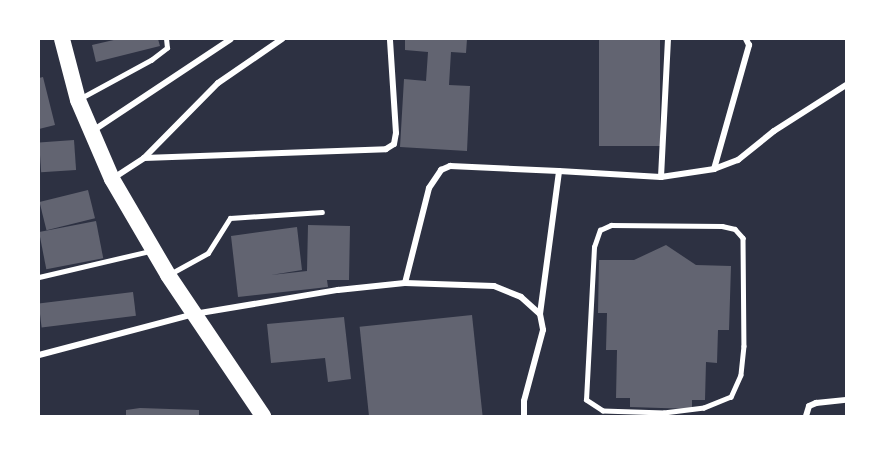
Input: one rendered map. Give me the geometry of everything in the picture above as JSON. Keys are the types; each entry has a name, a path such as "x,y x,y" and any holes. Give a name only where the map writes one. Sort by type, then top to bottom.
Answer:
{"highway":[{"path":"62,39 78,100 112,180 168,275 263,416"}],"street":[{"path":"91,132 231,39"},
{"path":"112,180 144,158 218,83 282,39"},
{"path":"144,158 386,149 394,144 396,133 390,39"},
{"path":"661,177 668,39"},
{"path":"714,169 749,45 746,39"},
{"path":"405,283 429,188 441,170 450,166 661,177 714,169 738,160 774,131 846,85"},
{"path":"523,415 543,330 540,314 559,171"},
{"path":"39,355 194,314 405,283 494,286 521,297 540,314"},
{"path":"806,416 809,406 816,403 846,400"}],"lane":[{"path":"78,100 151,60 167,48 166,39"},
{"path":"168,275 208,253 230,218 322,212"},
{"path":"611,225 735,229 743,238 746,305 738,388 731,397 704,408 664,414 603,411 586,400 596,237 611,225"},
{"path":"39,277 153,250"}],"building":[{"path":"118,39 158,39 160,46 96,62 92,45"},
{"path":"405,39 467,39 466,53 451,52 449,85 470,86 467,151 400,147 404,79 426,81 428,52 405,50"},
{"path":"599,39 660,39 660,146 599,146"},
{"path":"43,77 55,125 39,129 39,78"},
{"path":"74,140 76,170 41,172 39,142"},
{"path":"88,190 95,218 47,230 39,202"},
{"path":"96,221 103,258 46,269 39,232"},
{"path":"308,225 350,226 349,280 327,280 328,287 238,297 231,236 297,227 302,270 271,275 307,271"},
{"path":"666,245 696,265 731,266 729,330 718,330 717,363 706,362 705,400 692,400 692,409 630,407 630,398 616,398 617,350 606,350 607,313 598,313 599,260 634,260"},
{"path":"133,292 136,316 42,327 39,304"},
{"path":"472,315 483,415 369,416 360,327"},
{"path":"344,317 351,379 328,382 325,358 271,363 267,324"},
{"path":"140,408 199,410 199,416 126,416 126,410"}]}
